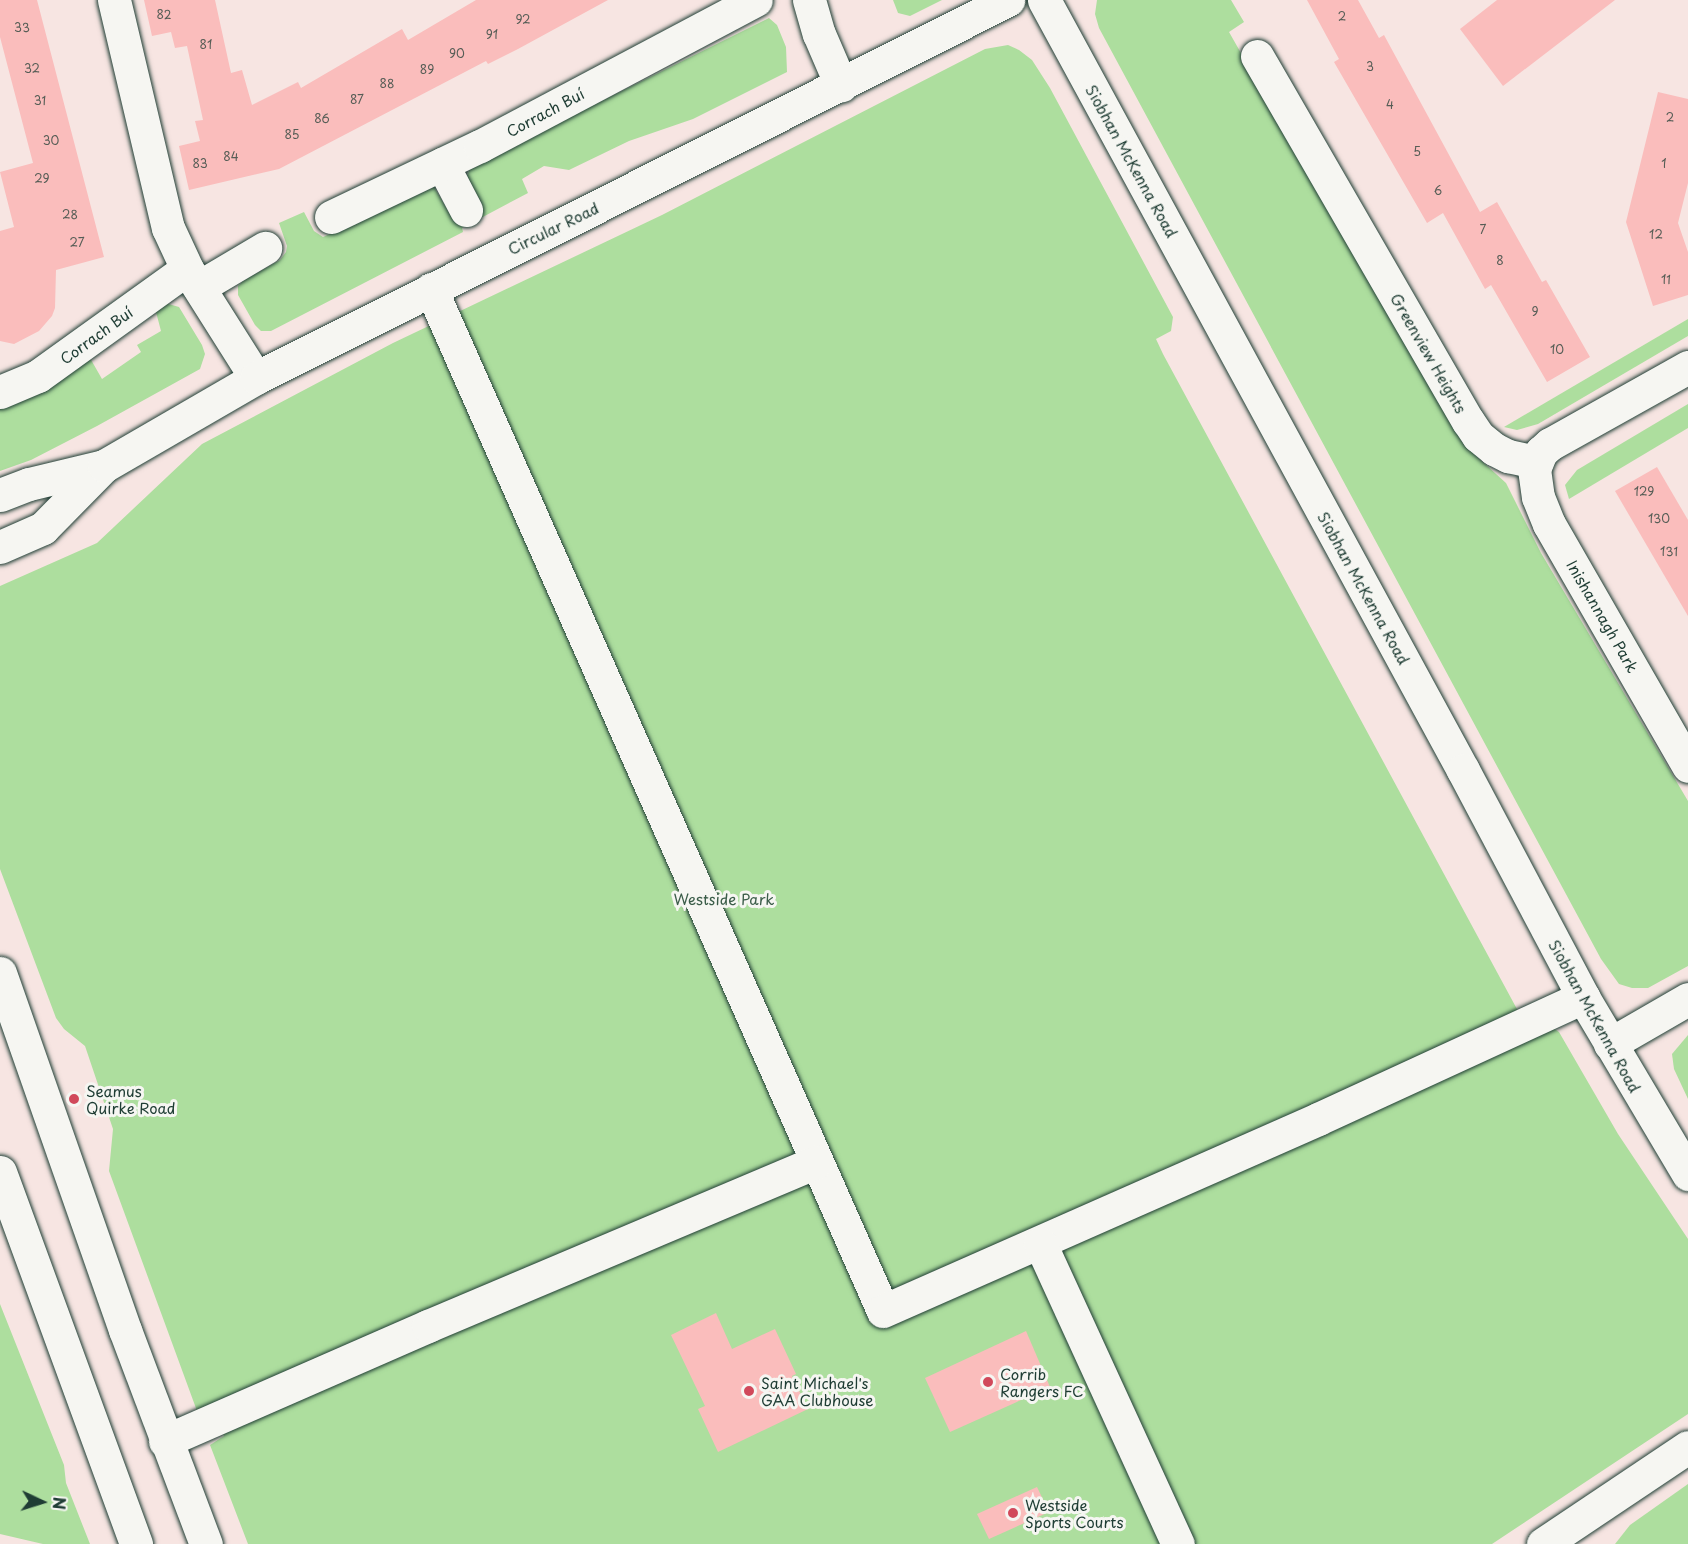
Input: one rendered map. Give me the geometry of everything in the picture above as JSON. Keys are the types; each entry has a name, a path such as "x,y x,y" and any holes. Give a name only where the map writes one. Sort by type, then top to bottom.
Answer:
{"street":[{"path":"114,0 168,228 193,278 256,378"},
{"name":"Corrach Buí","path":"331,218 442,164 756,0"},
{"path":"809,0 819,34 841,85"},
{"name":"Circular Road","path":"0,547 43,528 104,466 256,378 1008,0"},
{"name":"Siobhan McKenna Road","path":"1044,0 1463,770 1582,997 1688,1174"},
{"name":"Greenview Heights","path":"1257,56 1468,421 1479,436 1494,449 1508,456 1536,462"},
{"path":"442,164 466,210"},
{"name":"Corrach Buí","path":"0,392 38,376 193,278 265,248"},
{"path":"431,289 883,1311 1474,1049 1582,997"},
{"path":"1536,462 1550,444 1688,367"},
{"name":"Inishannagh Park","path":"1536,462 1535,487 1549,524 1688,766"},
{"name":"Circular Road","path":"0,495 29,484 104,466"},
{"path":"0,973 165,1441 206,1544"},
{"path":"1610,1044 1688,999"},
{"path":"165,1441 428,1326 816,1162"},
{"path":"0,1172 136,1544"},
{"path":"1040,1243 1178,1544"},
{"path":"1548,1543 1688,1447"}],"green space":[{"path":"893,0 942,0 910,16 898,13"},
{"path":"1097,0 1231,0 1244,22 1229,32 1464,445 1506,483 1541,553 1688,801 1688,966 1648,988 1632,988 1619,984 1601,959 1099,28 1095,14"},
{"path":"769,18 777,25 786,47 787,72 693,119 629,141 569,170 544,166 522,179 528,193 462,228 463,232 271,331 261,331 255,325 238,295 238,286 243,281 280,260 286,252 287,246 279,223 304,212 314,231 323,237 434,187 453,219 481,206 467,176 471,166"},
{"name":"Westside Park","path":"1008,45 1032,60 1050,88 1173,317 1171,331 1156,339 1163,354 1531,1035 1553,1028 1559,1032 1618,1134 1688,1239 1688,1414 1492,1544 248,1544 210,1445 224,1436 212,1405 197,1411 109,1171 113,1129 85,1046 64,1029 56,1018 0,869 0,586 97,543 202,444 393,343 662,215 985,49"},
{"path":"165,303 179,307 202,345 205,354 200,369 31,460 0,471 0,407 90,358 102,379 141,352 137,345 161,331 156,312"},
{"path":"1688,319 1688,336 1538,424 1517,430 1504,427"},
{"path":"1688,404 1688,428 1569,499 1565,485 1577,470"},
{"path":"1688,1035 1688,1099 1674,1069 1672,1054"},
{"path":"0,1304 64,1465 66,1483 90,1544 43,1544 0,1534"},
{"path":"1688,1484 1688,1544 1615,1544 1630,1525"}],"building":[{"path":"0,0 37,0 104,257 56,270 55,308 52,316 39,331 14,344 0,341 0,231 14,227 0,172 33,163 0,37"},
{"path":"144,0 215,0 231,73 242,70 252,105 298,82 301,88 402,29 408,40 476,0 608,0 518,49 488,64 486,61 279,169 189,190 179,146 200,141 195,121 203,120 187,46 175,48 171,32 152,36"},
{"path":"1307,0 1358,0 1379,38 1384,35 1480,212 1497,202 1542,282 1546,280 1590,357 1547,382 1491,285 1485,289 1443,213 1427,223 1334,62 1339,59"},
{"path":"1497,0 1615,0 1503,86 1460,29"},
{"path":"1658,92 1688,99 1688,183 1678,223 1688,252 1688,295 1653,306 1626,222"},
{"path":"1657,467 1688,520 1688,616 1615,491"},
{"name":"Saint Michael's GAA Clubhouse","path":"716,1313 732,1349 775,1329 796,1374 792,1376 808,1409 718,1452 698,1409 705,1406 671,1335"},
{"name":"Corrib Rangers FC","path":"1026,1331 1050,1387 950,1432 925,1378"},
{"name":"Westside Sports Courts","path":"1037,1487 1049,1512 989,1539 977,1514"}],"place":[{"name":"Seamus Quirke Road","path":"74,1099"},
{"name":"Corrib Rangers FC","path":"988,1382"},
{"name":"Saint Michael's GAA Clubhouse","path":"749,1391"},
{"name":"Westside Sports Courts","path":"1013,1513"}]}
